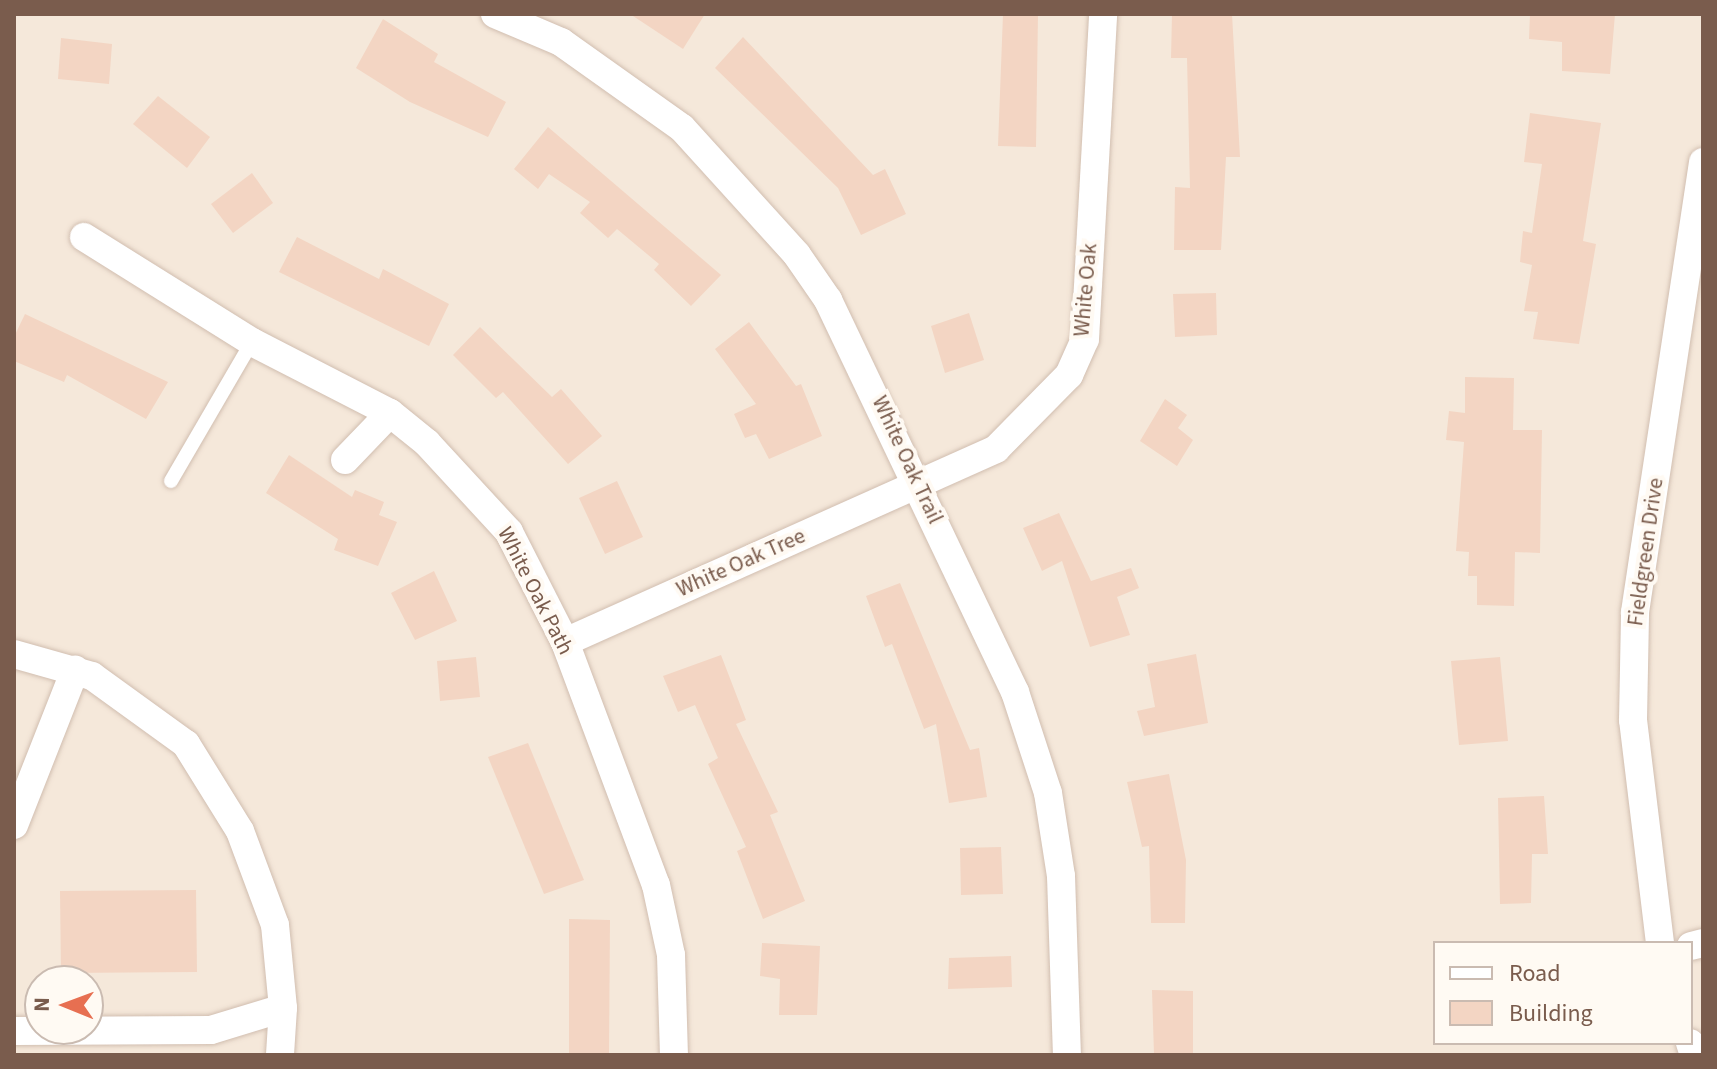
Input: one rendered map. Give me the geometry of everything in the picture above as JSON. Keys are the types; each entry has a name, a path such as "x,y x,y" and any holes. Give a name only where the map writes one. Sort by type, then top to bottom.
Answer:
{"street":[{"name":"White Oak Trail","path":"495,14 546,24 682,128 797,255 828,300 1015,692 1048,793 1062,891 1067,1055"},
{"name":"White Oak","path":"918,484 996,449 1069,375 1085,339 1103,14"},
{"name":"Fieldgreen Drive","path":"1660,941 1633,720 1635,612 1698,243 1703,162"},
{"name":"White Oak Path","path":"84,237 252,342 390,413 427,443 509,532 565,642 656,885 671,955 674,1055"},
{"path":"345,460 390,413"},
{"name":"White Oak Tree","path":"565,642 918,484"},
{"path":"14,654 92,676 186,744 240,831 275,925 284,1051"},
{"path":"14,825 75,670"},
{"path":"14,1031 211,1030 283,1008"}],"lane":[{"path":"171,481 252,342"}],"shaded area":[{"path":"14,14 1703,14 1703,1055 14,1055"}],"building":[{"path":"630,14 705,14 683,49"},
{"path":"1003,14 1038,14 1036,147 998,146"},
{"path":"1172,14 1232,14 1240,157 1226,157 1221,250 1174,250 1175,187 1190,188 1187,58 1171,58"},
{"path":"1530,14 1615,14 1610,74 1562,71 1562,42 1529,39"},
{"path":"383,19 438,54 434,62 506,102 488,137 410,102 356,68"},
{"path":"743,37 873,175 885,169 906,214 861,235 838,188 715,68"},
{"path":"61,38 112,44 109,84 58,79"},
{"path":"158,96 210,137 187,168 133,124"},
{"path":"1530,113 1601,123 1583,241 1596,244 1579,344 1533,339 1538,312 1524,311 1532,265 1520,262 1523,231 1532,233 1542,164 1524,162"},
{"path":"548,127 721,275 691,306 654,270 659,264 617,229 608,238 580,213 590,202 549,174 538,189 514,169"},
{"path":"252,173 273,203 233,233 211,204"},
{"path":"297,237 379,279 383,269 449,304 429,346 279,272"},
{"path":"1216,293 1217,335 1175,337 1173,294"},
{"path":"969,313 984,360 945,373 931,326"},
{"path":"25,314 168,382 146,419 67,375 64,382 14,361 14,337"},
{"path":"749,322 796,386 801,384 822,436 769,459 756,434 745,438 734,414 756,404 715,349"},
{"path":"480,327 552,397 561,389 602,436 568,464 503,392 496,398 453,355"},
{"path":"1465,377 1514,378 1513,430 1542,430 1540,553 1515,552 1514,606 1477,605 1477,576 1468,576 1469,552 1456,551 1464,442 1446,440 1449,411 1465,413"},
{"path":"1165,399 1187,415 1178,428 1193,440 1177,466 1140,441"},
{"path":"289,455 352,497 355,490 384,502 379,515 397,522 378,566 334,550 338,539 266,493"},
{"path":"617,481 643,537 605,554 579,498"},
{"path":"1059,513 1091,581 1131,568 1139,588 1117,597 1130,635 1090,647 1062,561 1042,571 1023,528"},
{"path":"434,571 457,621 415,640 391,593"},
{"path":"900,583 970,750 979,748 987,797 949,803 936,724 924,729 892,644 885,647 866,596"},
{"path":"1196,654 1208,723 1144,736 1137,711 1155,707 1147,664"},
{"path":"721,655 746,720 736,724 778,812 770,815 805,901 763,919 737,851 746,847 708,764 718,758 695,705 678,712 663,676"},
{"path":"476,657 480,697 440,701 437,661"},
{"path":"1500,657 1508,741 1459,745 1451,661"},
{"path":"528,743 584,880 544,894 488,757"},
{"path":"1169,774 1186,860 1185,923 1151,923 1149,846 1142,847 1127,782"},
{"path":"1544,796 1548,854 1532,854 1531,903 1500,904 1498,798"},
{"path":"1001,847 1003,894 961,895 960,848"},
{"path":"196,890 197,972 104,973 104,965 61,965 60,891"},
{"path":"569,919 610,920 609,1055 569,1055"},
{"path":"762,943 820,946 817,1015 779,1015 780,979 760,976"},
{"path":"1011,956 1012,987 948,989 949,958"},
{"path":"1152,990 1193,991 1193,1055 1154,1055"}]}
